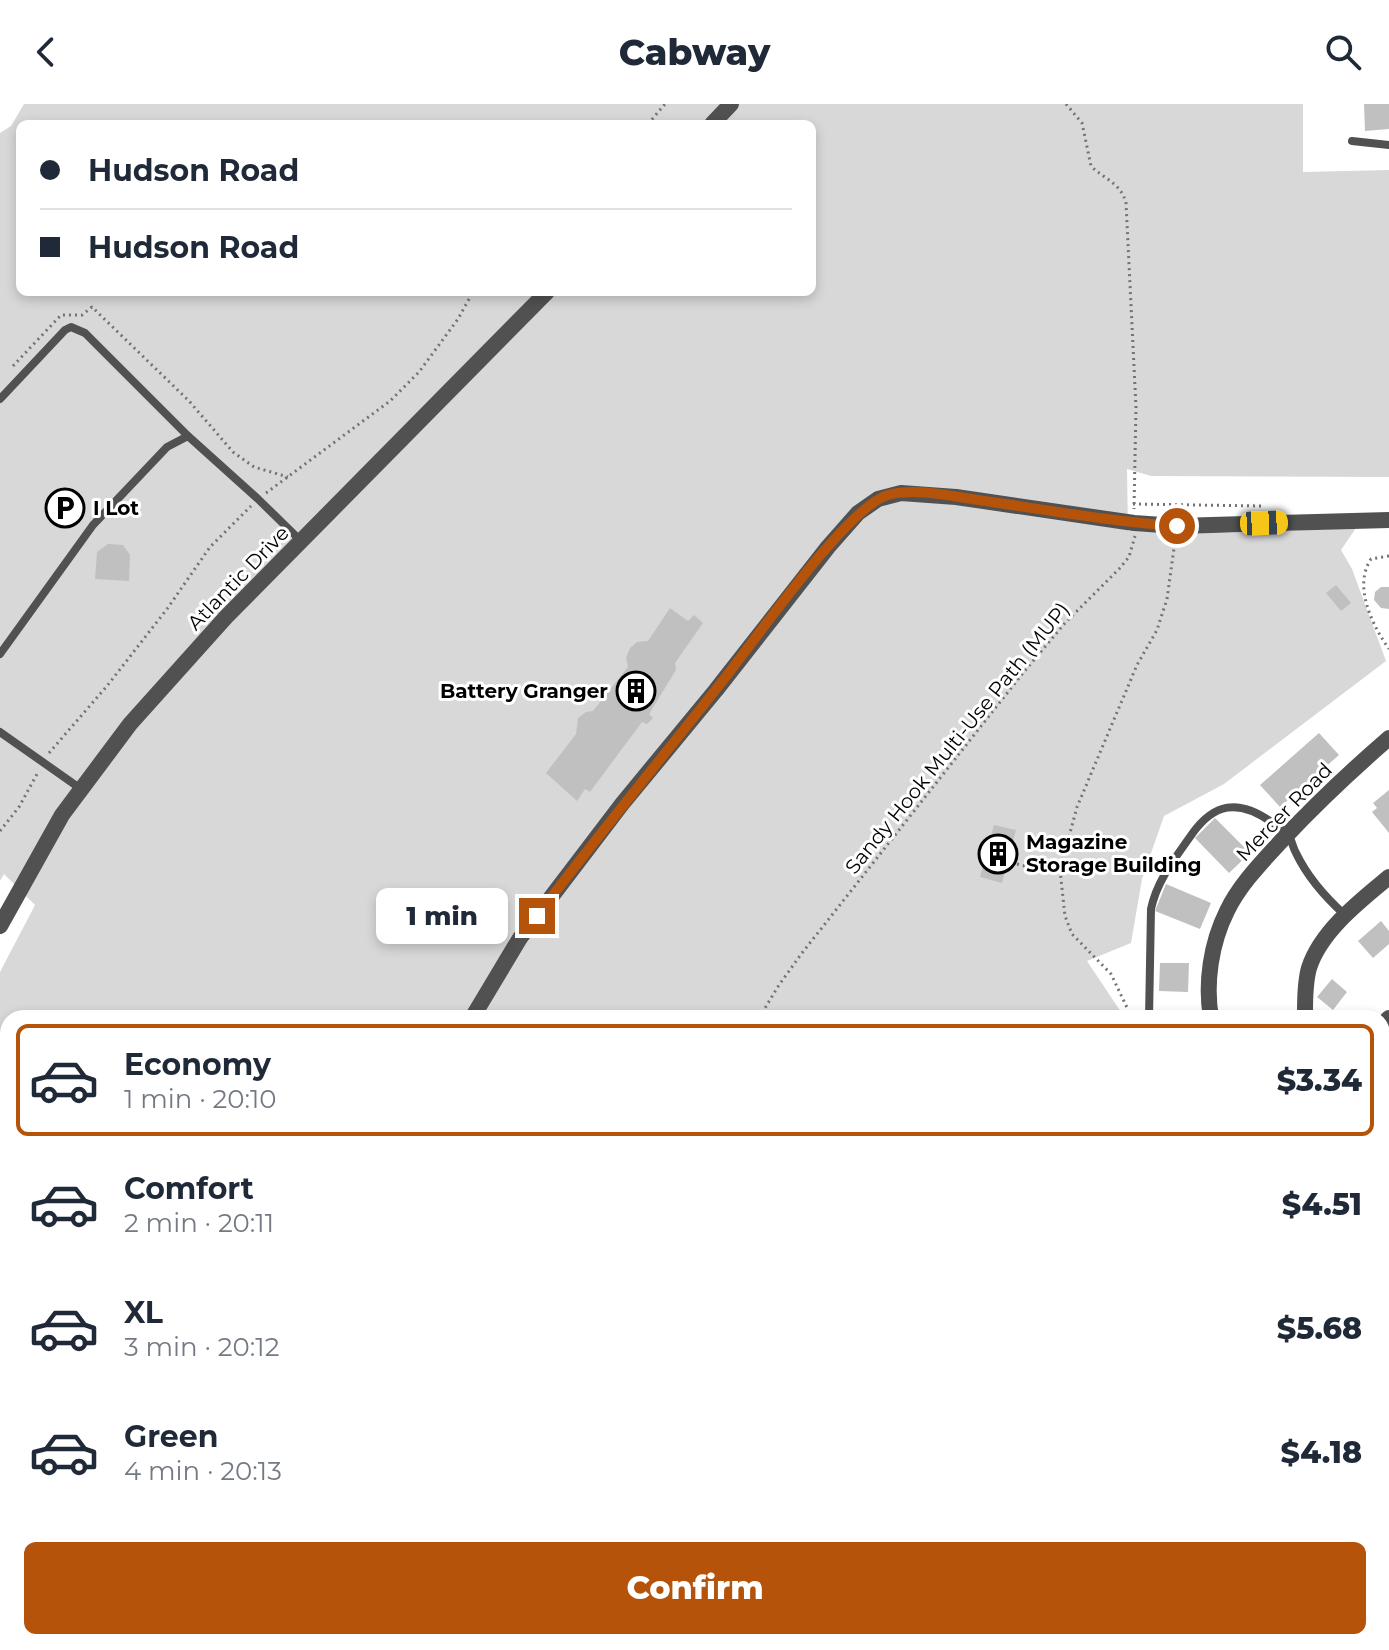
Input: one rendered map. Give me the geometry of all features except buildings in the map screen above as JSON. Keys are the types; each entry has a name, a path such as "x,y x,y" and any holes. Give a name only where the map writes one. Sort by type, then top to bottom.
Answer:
{"street":[{"path":"716,120 731,104"},
{"name":"Atlantic Drive","path":"0,926 62,815 130,724 301,541 543,296"},
{"path":"477,1010 520,938 622,804 858,513 878,499 912,493 1177,526 1389,520"},
{"name":"Mercer Road","path":"1211,1010 1212,957 1227,909 1254,870 1288,834 1389,738"},
{"path":"1304,1010 1306,981 1314,954 1331,931 1389,877"}],"lane":[{"path":"1352,141 1389,145"},
{"path":"0,399 65,330 77,328 301,541"},
{"path":"0,654 93,525 167,447 188,436"},
{"path":"0,732 81,789"},
{"path":"1149,1010 1153,896 1202,821 1219,808 1237,807 1262,815 1288,834 1296,854 1322,894 1346,916"}],"path":[{"path":"651,120 665,104"},
{"name":"Sandy Hook Multi-Use Path (MUP)","path":"764,1010 835,911 1023,673 1065,623 1129,557 1135,542 1136,407 1126,203 1118,186 1091,166 1082,123 1066,104"},
{"path":"47,755 107,686 210,547 258,499 390,401 409,382 458,319 471,296"},
{"path":"189,401 245,463 288,477"},
{"path":"1133,504 1261,506"},
{"path":"1128,1010 1111,974 1072,934 1065,916 1060,870 1077,807 1137,665 1157,630 1167,599 1177,526"},
{"path":"1389,556 1371,559 1363,574 1366,605 1374,628 1389,649"},
{"path":"0,831 22,802 38,772"},
{"path":"1017,864 1041,870 1060,870"}],"shaded area":[{"path":"24,104 1303,104 1303,172 1389,170 1389,477 1151,476 1127,469 1128,531 1232,533 1356,528 1341,550 1352,569 1386,661 1224,784 1164,816 1142,879 1131,943 1087,961 1120,1010 0,1010 0,972 35,905 4,874 0,881 0,133 11,126"}],"place":[{"name":"I Lot","path":"65,508"},
{"name":"Battery Granger","path":"636,691"},
{"name":"Magazine Storage Building","path":"998,854"}],"route":[{"path":"537,916 622,804 828,547 858,513 878,499 901,493 956,497 1134,523 1177,526"}]}
